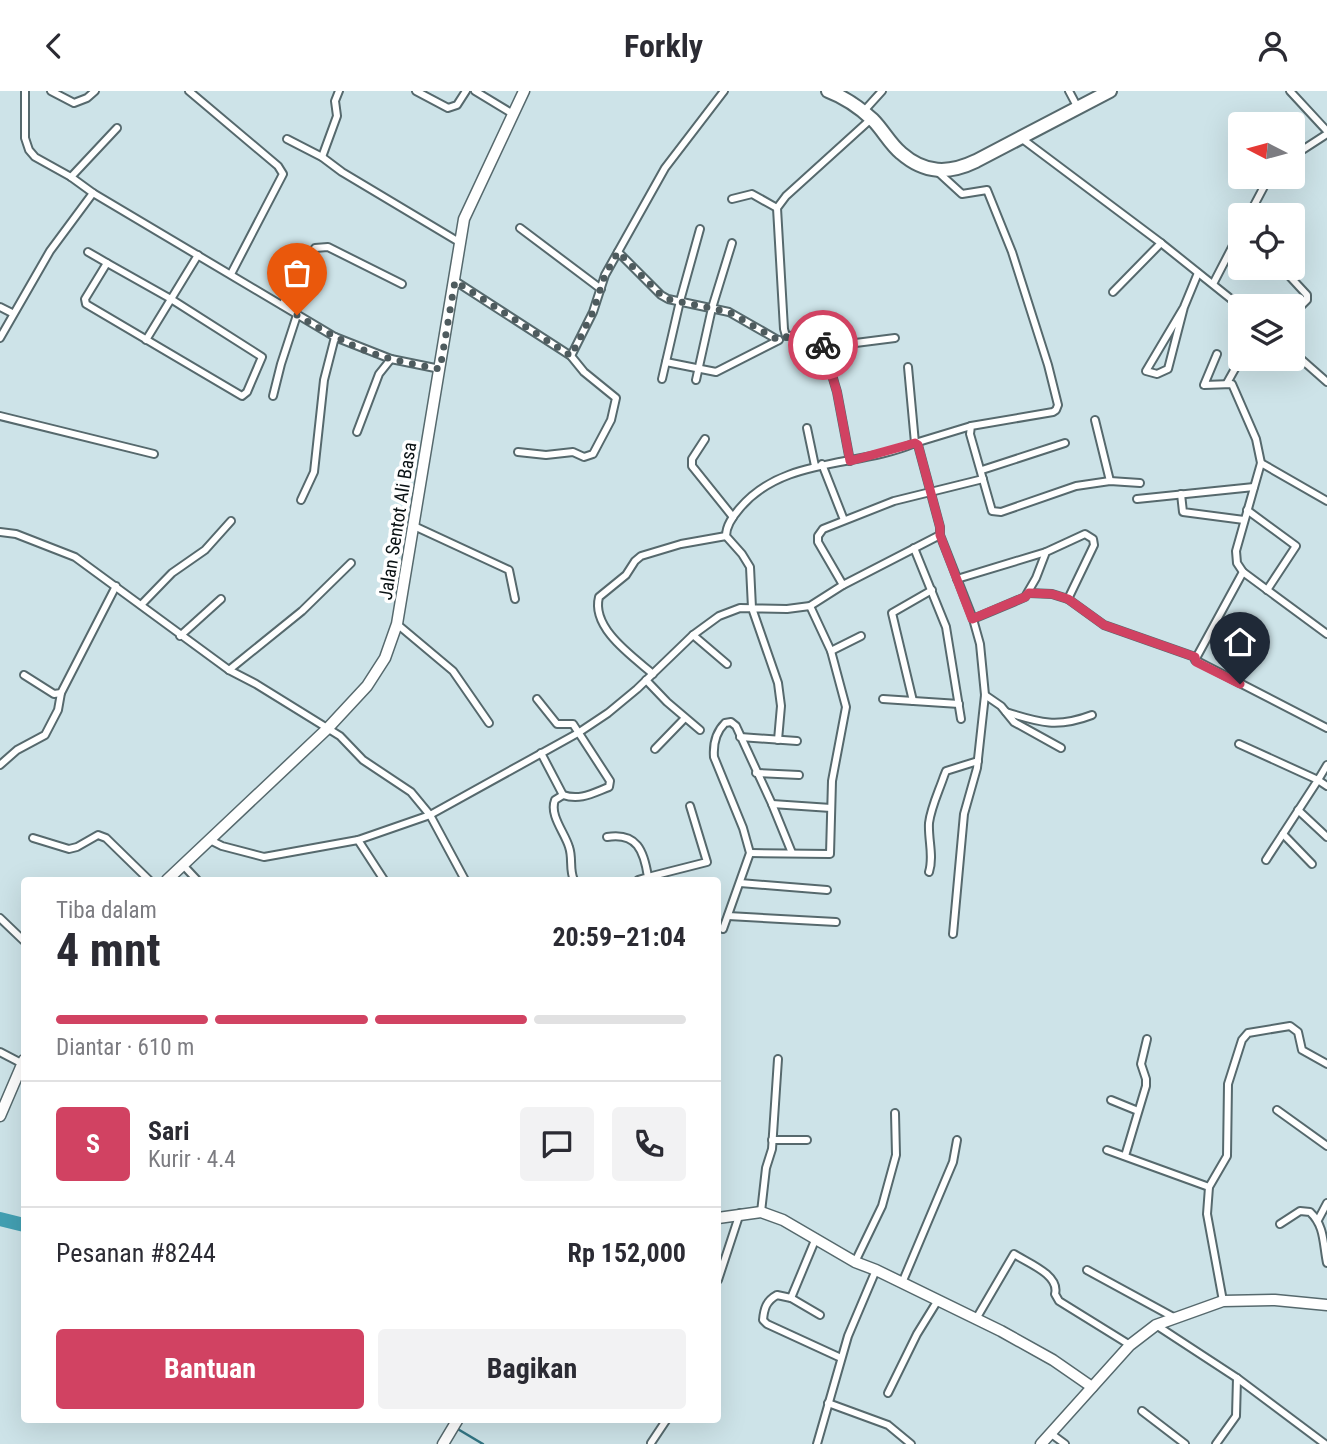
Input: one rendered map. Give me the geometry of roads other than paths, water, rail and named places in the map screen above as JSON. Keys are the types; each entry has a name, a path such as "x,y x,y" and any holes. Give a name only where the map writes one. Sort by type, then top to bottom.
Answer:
{"highway":[{"path":"828,91 867,116 901,153 923,168 936,171 960,169 1110,91"}],"main road":[{"name":"Jalan Sentot Ali Basa","path":"170,877 328,728 367,687 385,658 397,624 464,219 524,91"},
{"path":"0,1116 21,1069"},
{"path":"721,1217 761,1212 783,1220 855,1262 938,1300 1053,1360 1092,1387"},
{"path":"1041,1444 1130,1345 1156,1325 1223,1301 1275,1300 1327,1305"},
{"path":"443,1444 455,1424"}],"street":[{"path":"25,91 25,138 29,151 43,162 335,337 391,359 440,369"},
{"path":"51,91 74,103 87,98 95,91"},
{"path":"189,91 278,166 283,174 231,274"},
{"path":"322,157 337,116 335,101 339,91"},
{"path":"416,91 448,108 457,105 466,91"},
{"path":"475,91 513,114"},
{"path":"571,356 593,312 605,275 665,168 724,91"},
{"path":"786,336 778,208 786,196 867,116 882,91"},
{"path":"1069,91 1078,108"},
{"path":"1290,91 1327,132 1306,147"},
{"path":"71,177 117,128"},
{"path":"1021,138 1228,296"},
{"path":"287,139 322,157 342,172 459,242"},
{"path":"778,740 778,683 752,608 750,567 726,536 733,517 755,491 819,465 850,461 971,426 1053,412 1058,405 1012,253 987,190 962,194 936,171"},
{"path":"0,338 50,251 93,193"},
{"path":"732,199 752,194 778,208"},
{"path":"520,228 601,289"},
{"path":"663,379 680,301 700,229"},
{"path":"696,380 712,308 732,243"},
{"path":"1113,292 1161,243"},
{"path":"282,305 315,248 321,246 328,247 401,284"},
{"path":"88,252 171,299 262,357 247,392 242,395 85,302 107,263"},
{"path":"618,252 661,295 736,315 778,340"},
{"path":"146,340 198,255"},
{"path":"1213,284 1228,255"},
{"path":"1184,307 1168,369 1157,374 1146,371 1184,307 1198,274"},
{"path":"1293,280 1307,295 1305,302"},
{"path":"455,281 571,356 584,373 616,398 611,421 593,454 588,457 573,452 546,455 518,452"},
{"path":"0,307 12,313"},
{"path":"273,396 297,315"},
{"path":"666,362 716,372 786,336 811,335 822,341 824,347 842,413 850,461"},
{"path":"301,500 314,472 324,380 335,337"},
{"path":"824,347 895,338"},
{"path":"1217,354 1204,386 1232,384 1256,439 1261,463 1235,557 1243,572 1327,634"},
{"path":"356,432 379,374 391,359"},
{"path":"1305,363 1327,382"},
{"path":"908,367 915,443 918,445 940,535 980,644 985,695 978,761 964,814 953,934"},
{"path":"1227,383 1234,371"},
{"path":"0,416 154,454"},
{"path":"1095,420 1110,481"},
{"path":"971,426 970,434 992,511 1076,487 1110,481 1140,483"},
{"path":"807,428 819,465 844,520"},
{"path":"705,439 692,459 692,466 733,517"},
{"path":"982,470 1065,443"},
{"path":"1261,463 1327,501"},
{"path":"843,585 818,542 818,536 823,529 894,501 983,479"},
{"path":"1137,499 1254,487"},
{"path":"1181,494 1183,512 1244,520"},
{"path":"1247,510 1296,547 1268,590"},
{"path":"141,605 172,573 205,550 231,521"},
{"path":"414,526 509,570 514,600"},
{"path":"0,532 16,534 75,557 229,670 340,736 370,766 411,792 430,814 463,877"},
{"path":"957,579 1046,552 1085,534 1093,539 1094,545 1068,599"},
{"path":"210,840 222,846 264,857 358,840 430,814 578,733 608,713 693,635 719,616 740,608 787,609 810,606 843,585 940,535"},
{"path":"653,674 604,625 597,609 599,597 626,575 641,556 681,544 726,536"},
{"path":"914,548 946,627 961,719"},
{"path":"972,619 1025,597 1046,552"},
{"path":"229,670 309,605 351,563"},
{"path":"1243,572 1195,657 1196,662 1327,727"},
{"path":"0,765 17,750 46,735 58,710 61,693 116,586"},
{"path":"913,701 892,614 932,590"},
{"path":"1029,593 1052,594 1068,599 1104,625 1195,657"},
{"path":"180,636 221,599"},
{"path":"750,853 830,854 832,781 846,708 831,652 810,606"},
{"path":"397,624 453,671 489,723"},
{"path":"693,635 727,664"},
{"path":"831,652 861,636"},
{"path":"24,675 54,694 61,693"},
{"path":"646,680 700,730"},
{"path":"985,695 1001,706 1021,727 1061,748"},
{"path":"537,699 557,724 573,724 610,783 609,787 585,797 563,795 541,753"},
{"path":"883,699 959,704"},
{"path":"1004,712 1053,724 1071,723 1092,715"},
{"path":"655,750 685,718"},
{"path":"723,929 750,853 743,828 714,757 713,747 725,723 731,722 736,726 792,853"},
{"path":"740,737 797,741"},
{"path":"1239,744 1327,786"},
{"path":"929,872 932,861 930,812 946,771 978,761"},
{"path":"1266,860 1327,765"},
{"path":"756,772 799,775"},
{"path":"563,795 555,800 553,809 569,847 573,877"},
{"path":"772,804 831,808"},
{"path":"607,837 624,835 636,843 644,857 648,877 707,862 690,806"},
{"path":"1298,810 1327,837"},
{"path":"1283,834 1312,864"},
{"path":"33,838 69,849 99,835 106,838 146,877"},
{"path":"358,840 382,877"},
{"path":"183,865 194,877"},
{"path":"740,883 827,890"},
{"path":"728,915 836,922"},
{"path":"0,918 21,938"},
{"path":"1223,1301 1207,1214 1209,1187 1227,1156 1228,1084 1244,1036 1251,1031 1290,1026 1298,1032 1302,1050 1327,1064"},
{"path":"1125,1156 1146,1086 1141,1064 1147,1039"},
{"path":"0,1052 21,1061"},
{"path":"761,1212 772,1140 778,1059"},
{"path":"1111,1100 1138,1111"},
{"path":"1277,1110 1327,1146"},
{"path":"855,1262 882,1206 896,1155 895,1112"},
{"path":"772,1140 807,1140"},
{"path":"902,1283 953,1162 957,1140"},
{"path":"1107,1150 1209,1187"},
{"path":"1318,1220 1327,1203"},
{"path":"1280,1224 1300,1211 1310,1212 1318,1220 1322,1231 1327,1263"},
{"path":"721,1265 740,1213"},
{"path":"791,1299 817,1238"},
{"path":"976,1319 1014,1254 1052,1279 1057,1287 1055,1294 1059,1301 1130,1345"},
{"path":"817,1444 841,1358 876,1270"},
{"path":"1087,1270 1175,1318"},
{"path":"820,1315 791,1299 776,1295 770,1299 764,1310 763,1321 841,1358"},
{"path":"888,1393 917,1334 938,1300"},
{"path":"1156,1325 1237,1378 1325,1444"},
{"path":"1216,1444 1236,1416 1237,1378"},
{"path":"828,1403 888,1425 911,1444"},
{"path":"1142,1411 1185,1444"},
{"path":"651,1443 664,1423"},
{"path":"1050,1433 1065,1444"}],"waterway":[{"path":"0,1219 21,1224"},
{"path":"456,1428 483,1444"}]}
